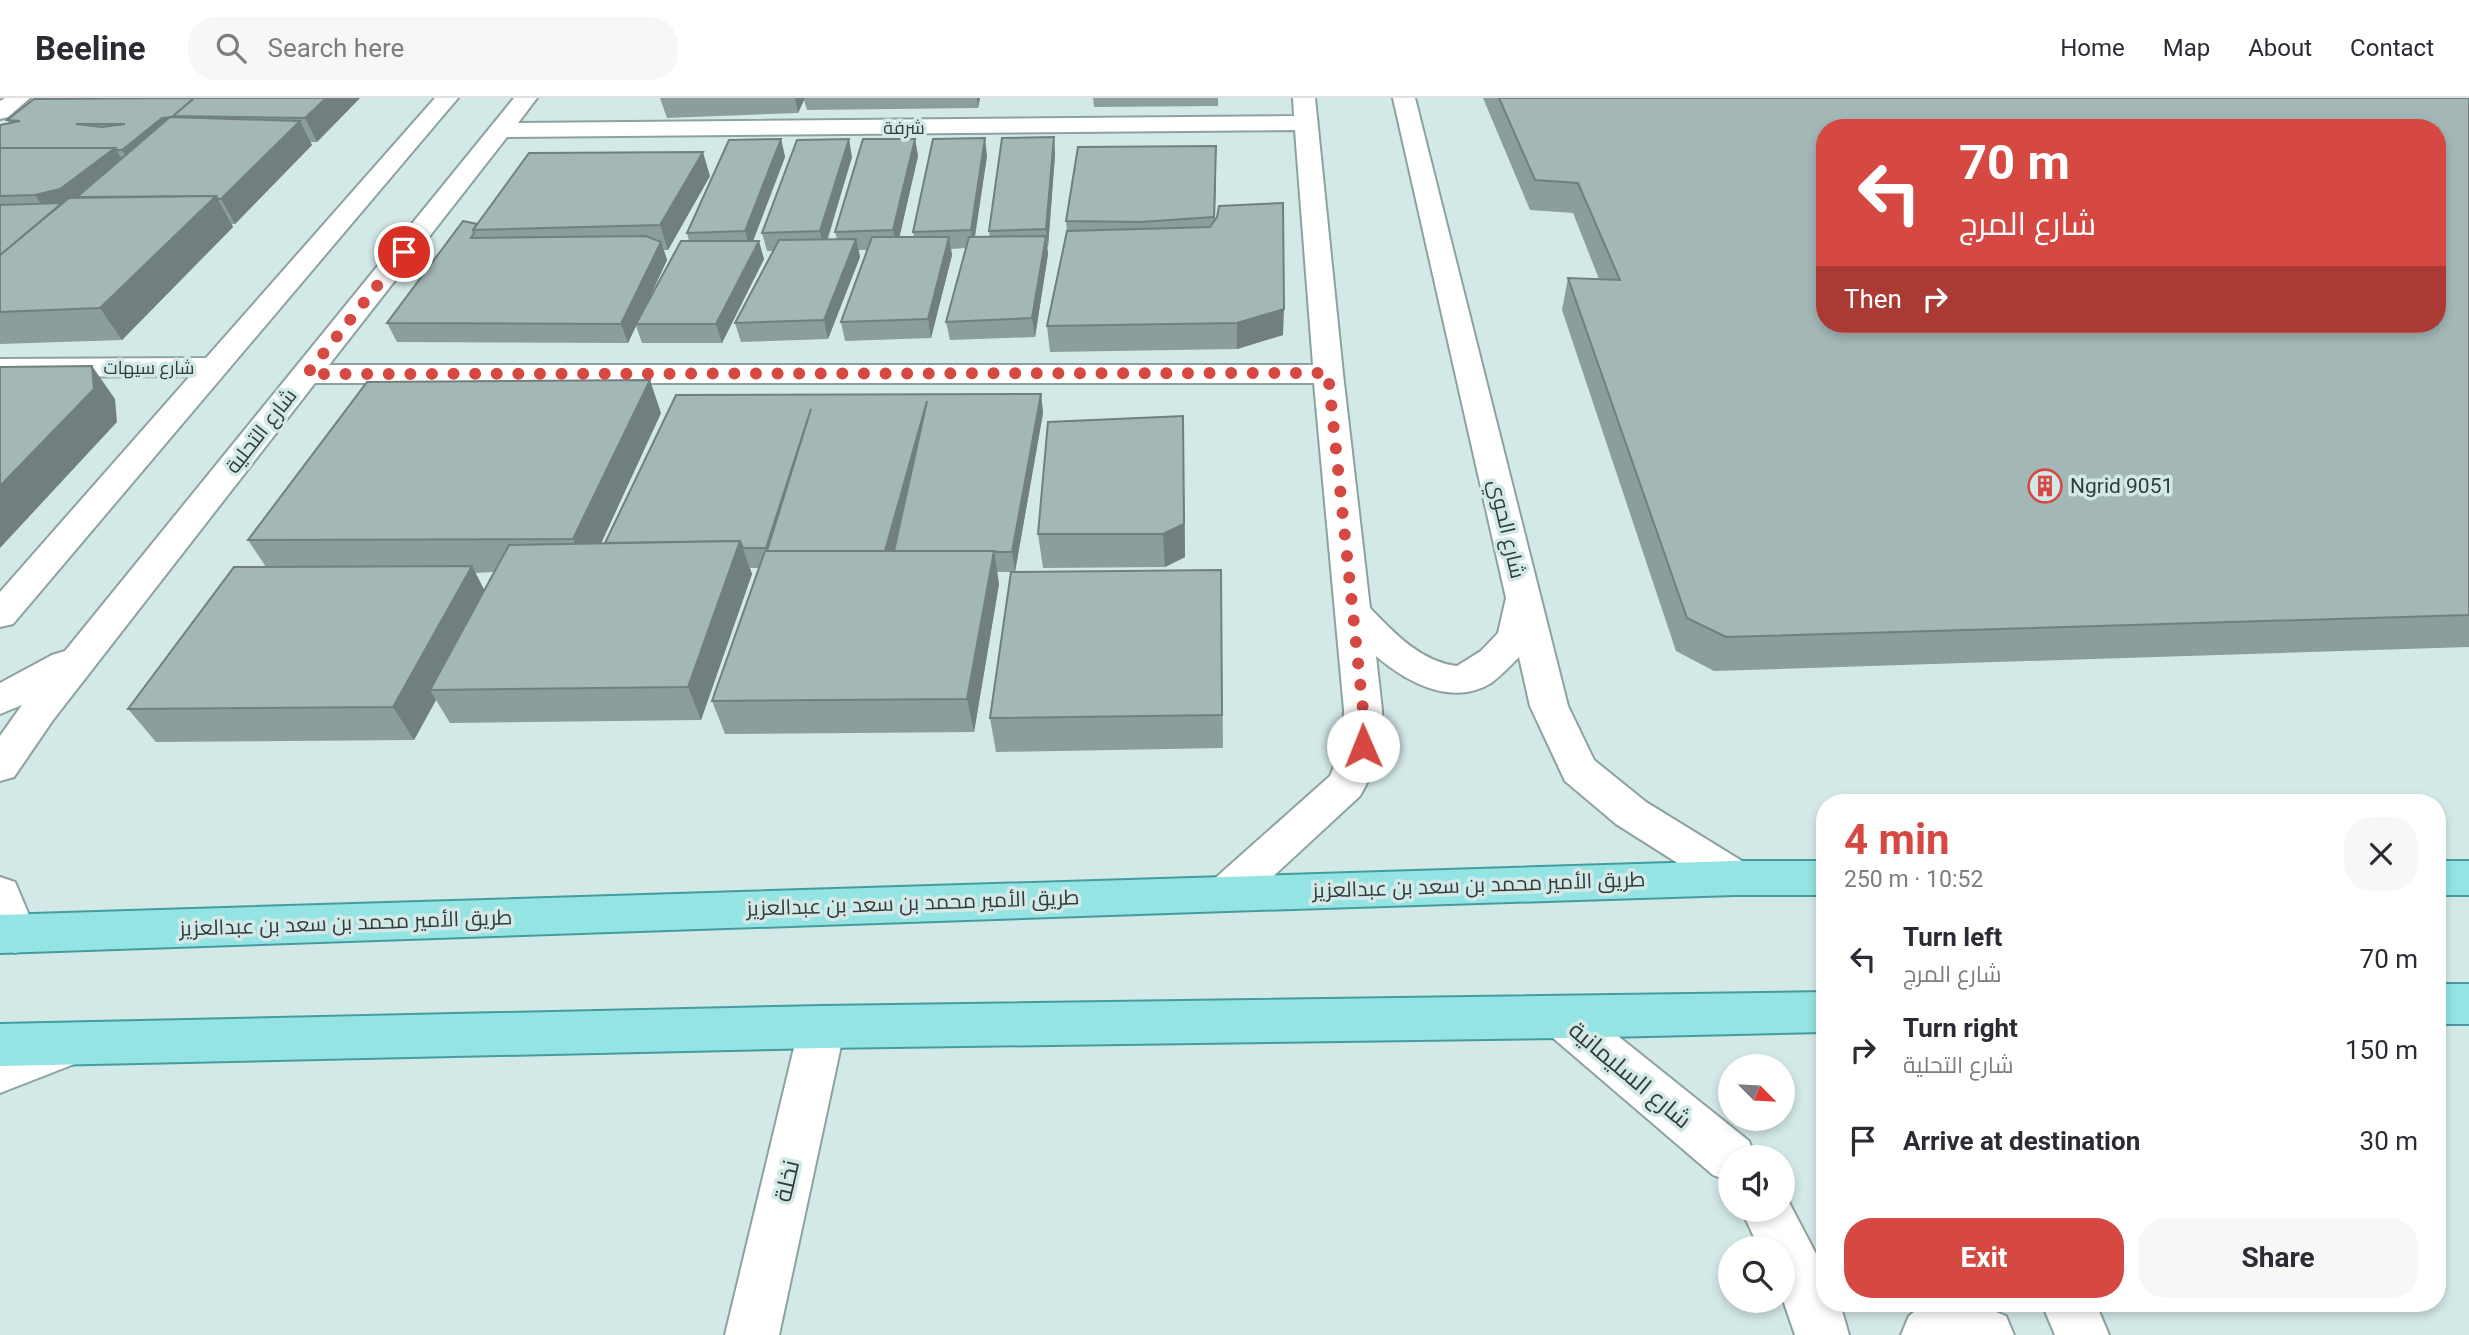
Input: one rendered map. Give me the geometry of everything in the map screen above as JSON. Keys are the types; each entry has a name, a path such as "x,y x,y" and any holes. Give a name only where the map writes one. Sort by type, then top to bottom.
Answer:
{"main road":[{"name":"طريق الأمير محمد بن سعد بن عبدالعزيز","path":"8,934 1227,893 1816,878"},
{"path":"2446,878 2469,878"},
{"path":"2446,1004 2469,1004"},
{"path":"0,1045 822,1027 1816,1012"}],"street":[{"path":"0,112 19,98"},
{"path":"0,615 447,98"},
{"name":"شارع التحلية","path":"0,766 39,710 526,98"},
{"name":"شارع الحوي","path":"1404,98 1549,706 1579,770 1631,813 1735,878"},
{"path":"1227,893 1346,785 1363,746 1363,710 1328,373 1306,111"},
{"name":"شرفة","path":"501,130 1306,111"},
{"name":"شارع سيهات","path":"0,368 214,367"},
{"path":"307,374 1328,373"},
{"path":"1352,611 1386,647 1429,676 1454,681 1482,673 1515,636 1523,598"},
{"path":"0,700 61,667 102,631"},
{"path":"0,895 8,934"},
{"name":"شارع السليمانية","path":"1562,1018 1718,1147"},
{"name":"نخلة","path":"751,1335 822,1027"},
{"path":"0,1071 72,1044"},
{"path":"1773,1222 1816,1312"},
{"path":"1816,1312 1822,1335"},
{"path":"2072,1312 2082,1335"},
{"path":"1928,1335 1943,1322 1987,1335"}],"building":[{"path":"194,98 326,98 305,118 173,116"},
{"path":"194,98 174,117 162,118 122,150 0,148 0,125 20,121 7,120 34,99","holes":["76,124 125,124 102,127"]},
{"name":"Ngrid 9051","path":"1499,98 2469,98 2469,615 1726,637 1687,618 1568,278 1620,280 1578,183 1535,180"},
{"path":"170,117 300,121 221,199 216,196 77,197"},
{"path":"1054,137 1046,229 989,231 1002,138"},
{"path":"985,138 971,230 913,232 933,139"},
{"path":"781,139 745,231 687,233 729,140"},
{"path":"849,139 820,231 762,233 797,140"},
{"path":"863,139 915,139 893,230 835,232"},
{"path":"1216,146 1214,217 1140,222 1066,221 1078,147"},
{"path":"0,148 115,148 60,189 35,195 0,196"},
{"path":"703,152 660,225 473,230 529,153"},
{"path":"216,196 100,308 0,312 0,255 69,198"},
{"path":"62,203 0,255 0,205"},
{"path":"1283,203 1284,309 1237,323 1047,326 1067,231 1210,227 1217,217 1219,206"},
{"path":"463,221 477,224 471,238 646,236 661,242 621,324 387,323"},
{"path":"1046,236 1032,318 946,322 969,237"},
{"path":"872,237 949,237 928,319 841,322"},
{"path":"856,239 824,320 735,323 779,240"},
{"path":"681,241 759,241 716,324 636,324"},
{"path":"92,366 94,389 0,486 0,367"},
{"path":"650,380 573,539 248,540 367,382"},
{"path":"1041,394 1012,552 894,551 927,401 885,551 767,551 811,409 766,548 743,548 740,541 605,543 676,395"},
{"path":"1183,416 1184,524 1163,534 1038,534 1048,422"},
{"path":"740,541 688,687 430,690 509,545"},
{"path":"765,551 994,551 967,699 712,701"},
{"path":"472,566 393,707 128,709 234,567"},
{"path":"1221,570 1222,715 990,718 1011,572"}],"place":[{"name":"Ngrid 9051","path":"2045,486"}],"route":[{"path":"404,252 307,374 1328,373 1363,710 1363,746"}]}
